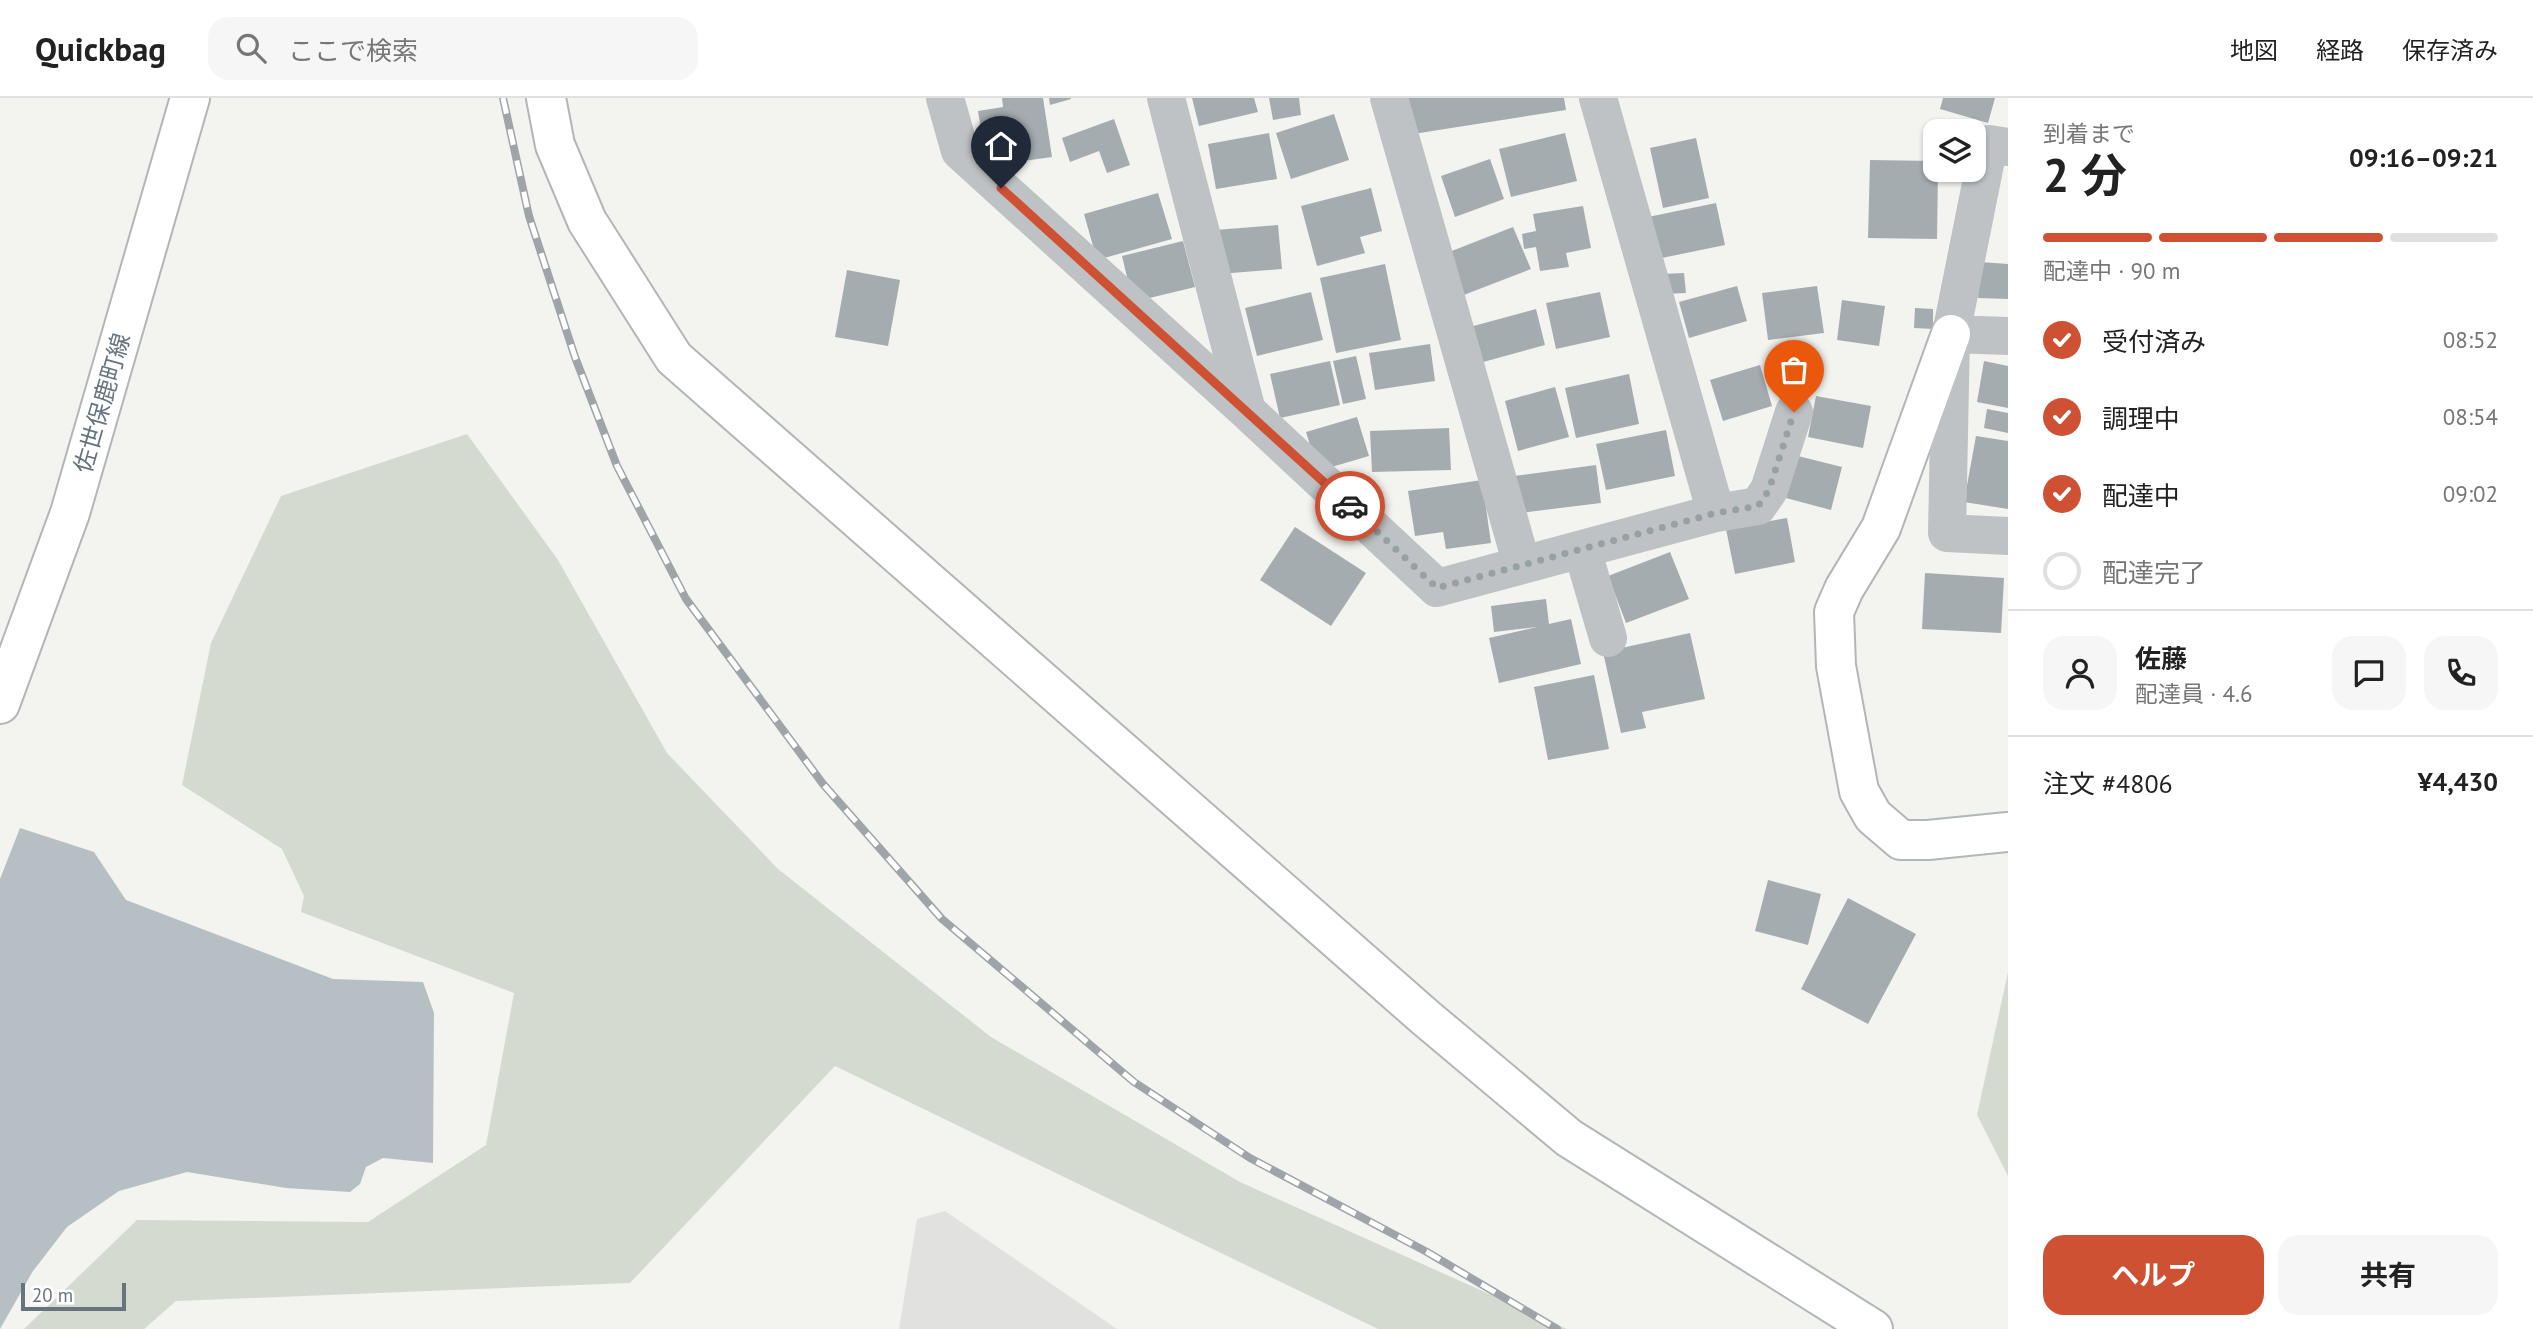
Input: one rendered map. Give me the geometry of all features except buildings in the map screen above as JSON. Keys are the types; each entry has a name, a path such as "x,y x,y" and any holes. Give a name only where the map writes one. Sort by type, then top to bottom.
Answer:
{"street":[{"name":"佐世保鹿町線","path":"0,704 70,513 190,98"},
{"path":"546,98 555,145 587,221 674,358 1415,1010 1569,1138 1873,1329"},
{"path":"945,98 960,151 1247,411 1437,588 1716,513 1758,506 1769,490 1794,412"},
{"path":"1166,98 1247,411"},
{"path":"1389,98 1522,565"},
{"path":"1598,98 1716,513"},
{"path":"2008,147 1989,144 1951,334 1881,528 1844,589 1834,612 1836,666 1859,791 1873,816 1901,840 2008,832"},
{"path":"1951,334 2008,336"},
{"path":"1951,334 1947,533 2008,536"},
{"path":"1581,549 1608,638"}],"shaded area":[{"path":"467,434 558,560 667,753 778,869 991,1037 1240,1182 1567,1329 1378,1329 835,1066 630,1283 176,1301 144,1329 24,1329 137,1220 368,1222 486,1145 514,993 301,912 304,896 282,849 182,785 211,643 281,496"},
{"path":"20,828 94,852 126,900 333,979 423,982 434,1013 433,1163 383,1158 366,1167 360,1184 350,1192 286,1188 187,1172 119,1191 67,1227 33,1271 0,1329 0,879"},
{"path":"2008,972 2008,1176 1977,1115"},
{"path":"945,1211 1117,1329 899,1329 917,1219"}],"railway":[{"path":"503,98 529,216 575,357 617,466 686,599 823,784 942,919 1134,1082 1250,1158 1427,1252 1557,1329"}],"way so far":[{"path":"1350,506 1437,588 1716,513 1758,506 1769,490 1794,412"}],"route":[{"path":"1001,188 1350,506"}]}
